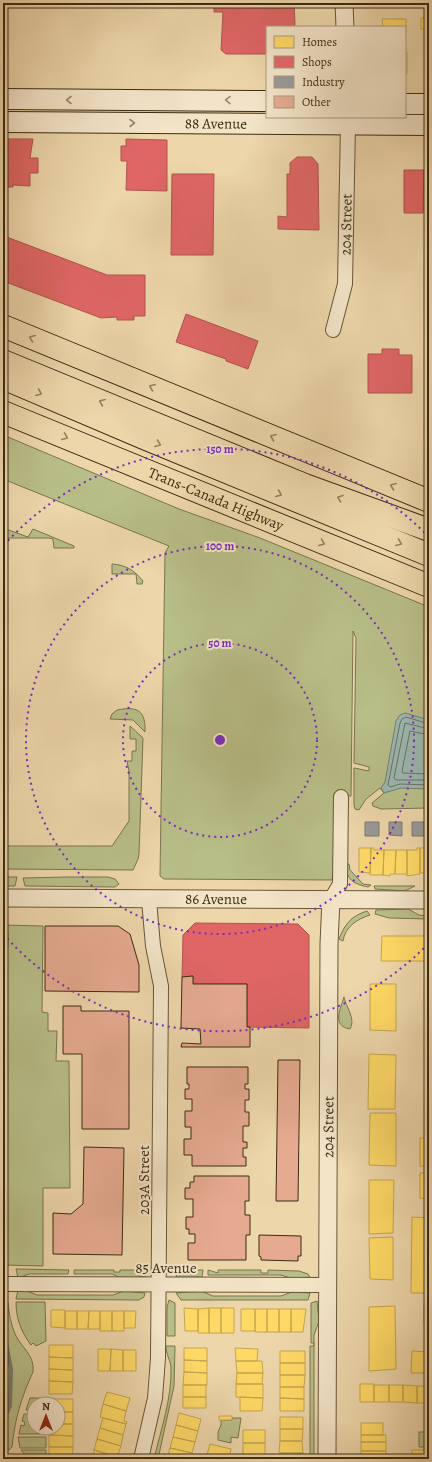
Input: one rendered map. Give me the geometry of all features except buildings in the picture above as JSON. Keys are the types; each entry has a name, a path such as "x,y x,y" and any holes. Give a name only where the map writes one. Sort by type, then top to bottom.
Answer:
{"highway":[{"path":"3,326 429,501"},
{"path":"3,361 305,485 429,530"},
{"path":"3,378 429,555"},
{"name":"Trans-Canada Highway","path":"3,412 429,586"}],"main road":[{"name":"88 Avenue","path":"3,100 266,101"},
{"path":"406,104 429,104"},
{"name":"88 Avenue","path":"3,122 348,121 429,125"}],"street":[{"path":"344,3 345,26"},
{"name":"204 Street","path":"333,330 345,284 348,121"},
{"name":"204 Street","path":"327,1459 331,899 340,884 341,797"},
{"name":"86 Avenue","path":"3,898 149,900 429,900"},
{"name":"203A Street","path":"141,1459 155,1398 158,1358 160,1285 161,993 160,973 152,939 149,900"},
{"name":"85 Avenue","path":"3,1284 328,1285"}],"green space":[{"path":"3,435 179,509 260,538 429,607 429,808 381,809 373,806 372,803 384,793 380,788 366,799 359,810 355,809 354,768 369,771 369,767 354,763 356,638 353,631 351,796 347,796 332,880 164,879 160,876 165,553 169,546 3,479"},
{"path":"3,528 28,537 33,529 74,546 74,548 54,548 53,539 49,538 3,538"},
{"path":"112,564 126,567 136,574 112,574"},
{"path":"136,574 143,581 142,584 137,584"},
{"path":"135,709 139,711 144,719 145,732 133,720 110,719 112,714 117,710"},
{"path":"130,726 143,738 139,854 133,870 3,869 3,846 112,846 129,821 129,771 127,761 132,761 132,751 136,751 136,739 130,739"},
{"path":"346,864 349,864 350,870 363,884 371,885 368,887 355,883 349,878"},
{"path":"3,877 17,877 15,886 3,886"},
{"path":"108,877 115,879 119,884 115,887 25,886 23,878"},
{"path":"374,886 415,886 405,891 375,889"},
{"path":"408,909 419,915 429,916 429,919 389,918 375,914 376,910"},
{"path":"367,911 370,915 352,924 346,932 343,941 339,939 349,921 357,915"},
{"path":"3,925 43,926 42,1012 48,1013 48,1031 57,1031 56,1061 69,1061 70,1188 43,1188 43,1266 3,1265"},
{"path":"344,997 352,1021 350,1029 344,1027 339,1020"},
{"path":"16,1269 69,1270 68,1274 29,1274 18,1278"},
{"path":"74,1270 114,1270 114,1272 120,1272 120,1270 133,1270 144,1273 146,1276 123,1279 112,1274 74,1274"},
{"path":"187,1270 203,1270 202,1277 176,1277 177,1273"},
{"path":"208,1270 218,1273 218,1270 261,1270 261,1273 268,1273 268,1270 299,1271 308,1274 310,1277 293,1279 281,1275 208,1275"},
{"path":"18,1290 25,1290 37,1295 113,1295 124,1291 145,1293 144,1297 139,1300 16,1299"},
{"path":"201,1291 213,1296 281,1296 292,1292 310,1293 308,1300 181,1300 176,1293"},
{"path":"169,1300 175,1303 175,1336 167,1336 167,1307"},
{"path":"317,1301 319,1321 314,1335 314,1343 311,1343 311,1303"},
{"path":"3,1302 8,1302 10,1319 14,1332 32,1361 33,1372 19,1409 12,1447 9,1450 3,1451"},
{"path":"16,1302 45,1302 46,1341 36,1346 33,1343 31,1345 24,1335 20,1325"},
{"path":"166,1346 175,1346 174,1386 158,1459 154,1459 166,1413 170,1390 171,1367"},
{"path":"310,1346 314,1346 314,1459 310,1459"},
{"path":"24,1414 26,1414 26,1434 19,1434 21,1425 24,1426 25,1422 22,1421"},
{"path":"232,1418 241,1418 238,1438 231,1437 231,1443 218,1440 221,1420 232,1420"},
{"path":"419,1432 429,1432 429,1447 419,1447"},
{"path":"18,1437 46,1437 46,1448 20,1448"},
{"path":"21,1450 46,1450 46,1459 29,1459"}],"water":[{"path":"405,713 429,720 429,789 401,788 384,793 381,788 385,782 396,721 400,715"},
{"path":"3,931 8,931 8,947 6,947 6,960 4,960 3,963"}],"waterway":[{"path":"3,1225 3,1237"},
{"path":"3,1326 11,1369 10,1406 3,1422"}]}
